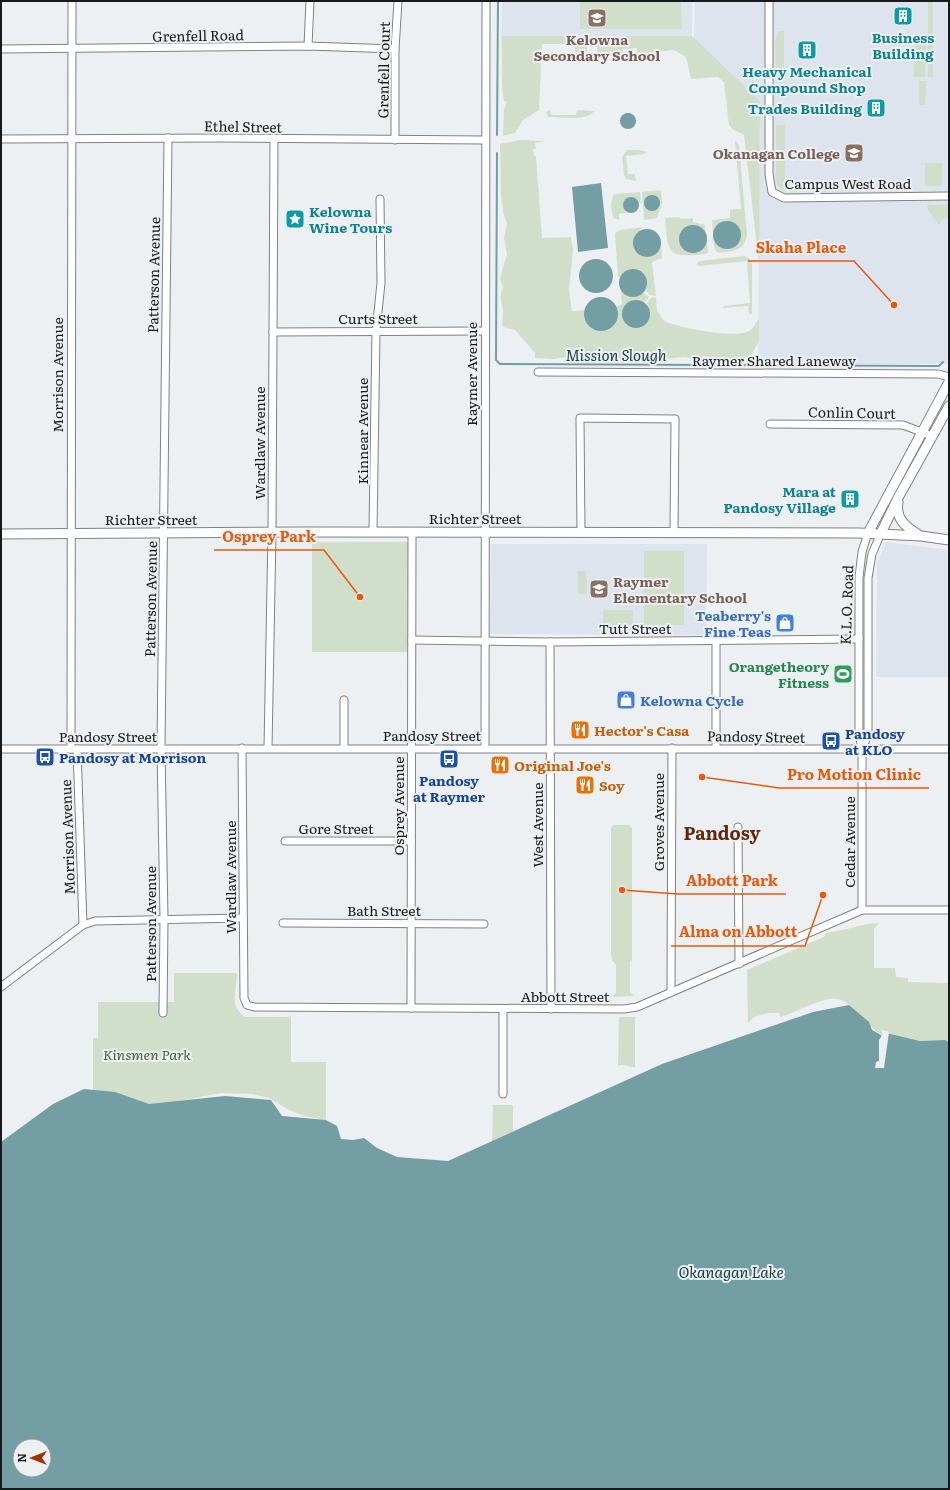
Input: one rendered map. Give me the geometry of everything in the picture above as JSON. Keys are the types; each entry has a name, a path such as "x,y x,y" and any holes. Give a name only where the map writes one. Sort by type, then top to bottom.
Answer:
{"main road":[{"name":"K.L.O. Road","path":"868,533 949,382"},
{"name":"K.L.O. Road","path":"881,533 899,496 949,406"},
{"path":"899,496 897,510 901,521 920,536"},
{"name":"Richter Street","path":"1,534 272,532 881,533 949,540"}],"street":[{"name":"Morrison Avenue","path":"72,1 71,533 74,749 83,925"},
{"path":"308,46 310,1"},
{"name":"Grenfell Court","path":"395,140 395,48 398,1"},
{"name":"Raymer Avenue","path":"485,748 484,140 486,1"},
{"name":"Campus West Road","path":"769,1 769,174 772,192 784,198 949,196"},
{"name":"Grenfell Road","path":"1,49 308,46 395,48"},
{"name":"Ethel Street","path":"1,139 71,140 168,138 484,140"},
{"name":"Patterson Avenue","path":"164,1013 161,748 168,138"},
{"name":"Wardlaw Avenue","path":"268,748 272,532 274,139"},
{"name":"Kinnear Avenue","path":"373,532 376,331 381,283 380,199"},
{"name":"Curts Street","path":"273,332 484,331"},
{"name":"Raymer Shared Laneway","path":"538,372 938,374 949,376"},
{"path":"581,532 580,418 675,419 674,532"},
{"name":"Conlin Court","path":"770,424 903,425 932,436"},
{"name":"Osprey Avenue","path":"410,1008 412,533"},
{"name":"K.L.O. Road","path":"862,750 859,733 859,577 862,552 868,533"},
{"name":"K.L.O. Road","path":"862,750 868,733 868,578 872,554 881,533"},
{"name":"Tutt Street","path":"412,640 550,642 859,639"},
{"path":"716,641 716,748"},
{"name":"West Avenue","path":"550,642 551,1009"},
{"path":"344,700 344,748"},
{"name":"Wardlaw Avenue","path":"242,748 244,998 247,1005"},
{"name":"Groves Avenue","path":"671,992 672,748"},
{"name":"Pandosy Street","path":"1,749 949,749"},
{"name":"Cedar Avenue","path":"862,750 862,910"},
{"path":"738,827 739,964"},
{"name":"Gore Street","path":"285,841 411,840"},
{"path":"862,910 949,910"},
{"name":"Abbott Street","path":"247,1005 254,1007 503,1009 637,1007 862,910"},
{"path":"1,987 83,925 95,921 243,918"},
{"name":"Bath Street","path":"283,923 484,924"},
{"path":"503,1009 503,1094"}],"shaded area":[{"name":"Kelowna Secondary School","path":"502,1 692,1 692,36 501,36"},
{"name":"Okanagan College","path":"695,1 949,1 949,357 946,364 758,365 760,101 694,40"},
{"path":"886,542 949,550 949,677 876,677 877,562"},
{"name":"Raymer Elementary School","path":"491,544 707,544 706,635 490,634"}],"green space":[{"path":"580,1 681,1 682,29 580,29"},
{"path":"928,1 933,1 933,35 928,35"},
{"path":"779,31 784,31 784,72 778,73 776,71 775,41"},
{"path":"501,36 692,36 760,101 759,263 744,135 732,129 729,125 724,82 718,77 691,79 686,57 674,50 637,54 637,48 623,49 623,58 618,60 616,51 597,53 597,38 587,38 587,59 584,59 576,56 574,44 542,44 539,110 523,120 515,133 503,136 504,109 507,102 504,101 503,94"},
{"path":"918,38 925,38 926,41 925,77 914,77 914,46 917,46"},
{"path":"928,38 933,38 933,77 928,77"},
{"path":"919,81 926,81 925,105 919,105"},
{"path":"550,110 551,115 576,115 577,110 594,111 585,117 566,118 548,117 546,112"},
{"path":"776,125 785,125 785,190 782,190 777,185"},
{"path":"520,140 546,141 535,143 536,149 533,149 534,156 536,156 542,238 571,237 573,250 569,290 572,311 584,310 584,313 592,328 603,330 611,326 616,318 616,307 622,304 622,291 630,295 644,293 649,297 646,301 630,302 625,307 623,319 627,325 649,308 647,303 651,298 656,297 657,311 664,321 693,329 718,333 739,334 749,331 759,319 759,341 749,359 747,357 713,358 704,356 697,359 685,357 663,359 643,357 633,359 610,357 592,359 566,357 554,359 535,358 535,353 515,330 503,327 502,323 503,310 501,297 503,287 500,278 507,254 504,238 507,224 503,212 501,194 500,144"},
{"path":"735,141 739,145 747,236 740,248 718,253 714,248 712,220 730,218 730,210 741,209","holes":["718,225 727,249 723,248 715,240 714,233"]},
{"path":"627,150 647,152 644,154 626,156 628,174 635,174 636,181 626,179 624,175 622,157"},
{"path":"925,163 942,163 942,186 925,186"},
{"path":"661,191 662,203 657,218 644,220 642,192"},
{"path":"640,192 641,204 635,198 627,199 624,203 626,213 619,214 619,220 613,218 611,205 615,194"},
{"path":"927,205 949,205 949,217 942,219 939,225 928,210"},
{"path":"679,217 681,219 693,218 693,222 705,225 708,253 683,255 676,254 672,251 667,239 665,218"},
{"path":"643,227 634,237 642,256 654,254 661,244 662,258 652,262 656,296 650,295 645,290 647,286 631,269 627,270 621,277 618,277 615,233 620,230"},
{"path":"744,256 750,259 752,264 752,314 749,314 748,306 723,308 724,306 750,303 747,261 699,266 696,265 699,261"},
{"path":"312,542 408,542 409,652 312,652"},
{"path":"644,551 684,551 684,625 644,625"},
{"path":"578,571 586,571 587,594 578,594"},
{"path":"603,610 633,610 632,632 603,631"},
{"path":"614,825 629,825 632,828 632,960 630,961 630,992 634,996 612,997 616,993 616,965 612,960 611,951 611,828"},
{"path":"879,923 874,929 874,968 895,968 896,977 908,978 908,982 949,983 949,1042 945,1040 920,1041 882,1032 882,1035 851,1006 839,999 833,998 818,1002 780,1017 779,1013 767,1013 754,1017 748,1023 747,970 824,937 826,933"},
{"name":"Kinsmen Park","path":"174,973 237,973 235,1002 240,1012 245,1017 288,1017 291,1015 291,1062 326,1062 326,1120 304,1116 289,1110 269,1098 252,1094 221,1093 147,1107 93,1095 93,1038 98,1038 98,1002 174,1002"},
{"path":"619,1017 635,1017 635,1067 623,1065 618,1066"},
{"path":"493,1105 513,1105 513,1131 492,1143"}],"water":[{"path":"628,113 634,115 636,121 634,127 628,129 622,127 620,121 622,115"},
{"path":"601,183 608,248 578,252 572,187"},
{"path":"652,195 658,197 660,203 658,209 652,211 646,209 644,203 646,197"},
{"path":"631,197 637,199 639,205 637,211 631,213 625,211 623,205 625,199"},
{"path":"727,221 737,225 741,235 737,245 727,249 717,245 713,235 717,225"},
{"path":"693,225 703,229 707,239 703,249 693,253 683,249 679,239 683,229"},
{"path":"647,229 657,233 661,243 657,253 647,257 637,253 633,243 637,233"},
{"path":"596,259 608,264 613,276 608,288 596,293 584,288 579,276 584,264"},
{"path":"633,269 643,273 647,283 643,293 633,297 623,293 619,283 623,273"},
{"path":"601,297 613,302 618,314 613,326 601,331 589,326 584,314 589,302"},
{"path":"636,300 646,304 650,314 646,324 636,328 626,324 622,314 626,304"},
{"name":"Okanagan Lake","path":"849,1005 869,1022 872,1030 881,1035 882,1032 920,1041 945,1040 949,1042 949,1489 1,1489 1,1142 53,1104 84,1089 115,1092 149,1104 225,1096 271,1100 282,1116 326,1120 337,1126 341,1139 353,1140 364,1138 377,1148 397,1157 448,1161 662,1064 813,1012"}],"pier":[{"path":"882,1030 889,1032 884,1068 875,1068 876,1062 879,1061 879,1040"}],"waterway":[{"name":"Mission Slough","path":"497,135 498,1"},
{"name":"Mission Slough","path":"497,153 496,360 500,364 939,366 943,362"}],"place":[{"name":"Business Building","path":"903,16"},
{"name":"Kelowna Secondary School","path":"597,18"},
{"name":"Heavy Mechanical Compound Shop","path":"807,50"},
{"name":"Trades Building","path":"876,108"},
{"name":"Okanagan College","path":"854,153"},
{"name":"Kelowna Wine Tours","path":"295,219"},
{"name":"Skaha Place","path":"894,305"},
{"name":"Mara at Pandosy Village","path":"850,499"},
{"name":"Raymer Elementary School","path":"599,589"},
{"name":"Osprey Park","path":"360,597"},
{"name":"Teaberry's Fine Teas","path":"785,623"},
{"name":"Orangetheory Fitness","path":"843,674"},
{"name":"Kelowna Cycle","path":"626,700"},
{"name":"Hector's Casa","path":"580,730"},
{"name":"Pandosy at KLO","path":"831,741"},
{"name":"Pandosy at Morrison","path":"45,757"},
{"name":"Pandosy at Raymer","path":"449,759"},
{"name":"Original Joe's","path":"500,765"},
{"name":"Pro Motion Clinic","path":"702,777"},
{"name":"Soy","path":"585,785"},
{"name":"Abbott Park","path":"622,890"},
{"name":"Alma on Abbott","path":"823,895"}],"district":[{"name":"Pandosy","path":"722,832"}]}
